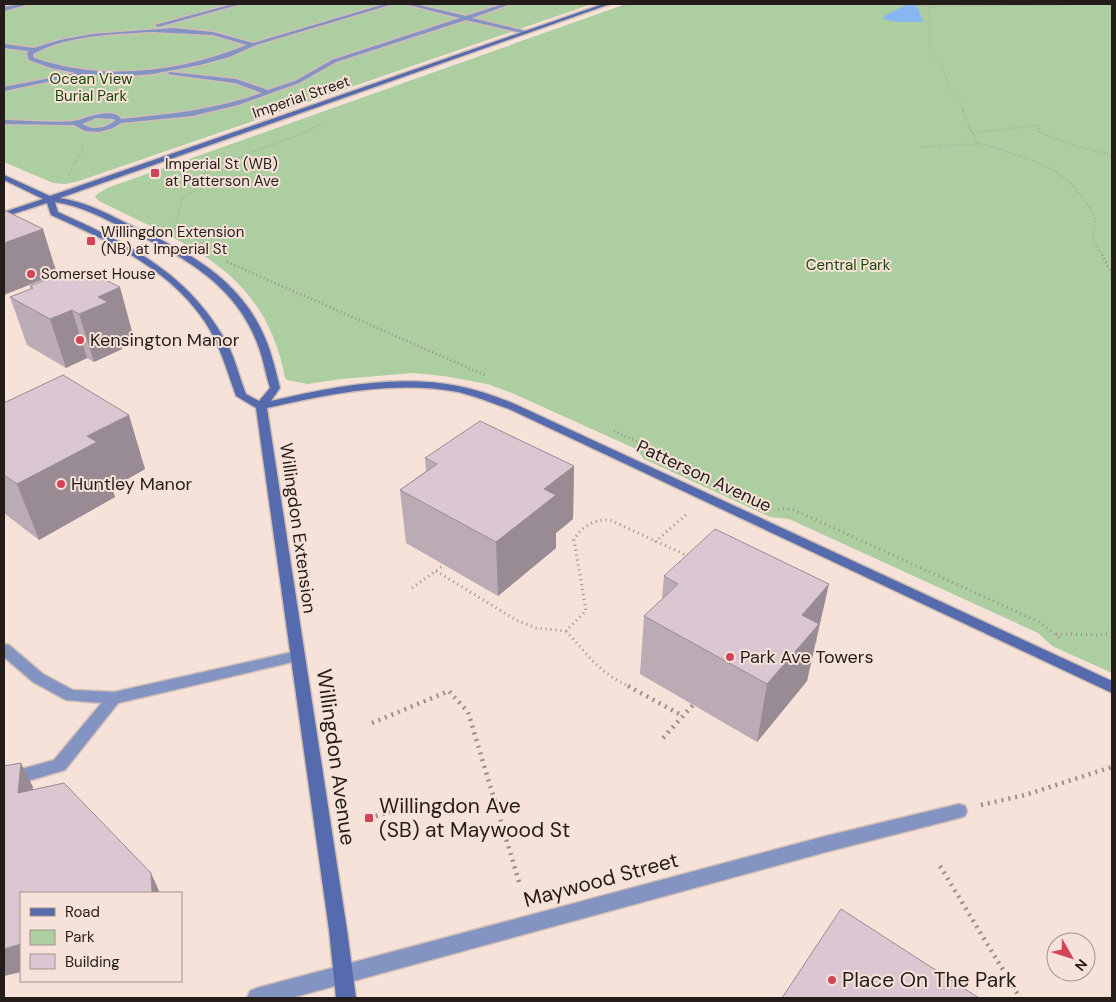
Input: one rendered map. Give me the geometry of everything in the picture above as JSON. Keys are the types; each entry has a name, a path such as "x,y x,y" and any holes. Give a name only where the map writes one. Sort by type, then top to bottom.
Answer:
{"main road":[{"name":"Imperial Street","path":"4,215 607,4"},
{"path":"4,177 50,199 77,203 164,244 194,260 222,282 238,300 252,321 265,350 275,388 261,406 240,396 224,349 214,329 200,307 181,287 163,270 127,248 54,213 50,199"},
{"name":"Patterson Avenue","path":"261,406 377,385 426,385 458,389 484,396 522,411 1112,687"},
{"name":"Willingdon Extension","path":"261,406 297,656"},
{"name":"Willingdon Avenue","path":"297,656 338,930 346,998"}],"street":[{"path":"4,9 27,4"},
{"path":"141,29 238,4"},
{"path":"143,72 203,62 225,56 251,44 390,4"},
{"path":"408,4 526,32"},
{"path":"78,123 82,128 94,129 113,126 119,121 192,114 236,104 296,82 334,61 508,4"},
{"path":"4,46 34,50 79,38 141,29 166,28 235,38 251,44"},
{"path":"34,50 30,53 32,59 47,66 86,73"},
{"path":"4,89 86,73 143,72 190,75 236,81 269,93"},
{"path":"4,122 78,123 90,117 101,115 113,116 119,119 119,121"},
{"name":"Willingdon Avenue","path":"4,649 38,678 72,696 114,698 297,656"},
{"path":"4,781 59,765 114,698"},
{"name":"Maywood Street","path":"257,998 826,844 959,811"}],"path":[{"path":"906,4 929,7 1112,4"},
{"path":"929,7 930,52 942,64 950,91 960,102 976,142 1039,162 1056,171 1076,187 1088,202 1096,220 1093,237 1112,274"},
{"path":"973,133 1038,125 1039,132 1056,140 1112,155"},
{"path":"69,176 94,129"},
{"path":"920,147 982,144"},
{"path":"655,542 688,513"},
{"path":"566,631 585,613 587,605 574,550 574,540 578,533 588,524 605,519 699,561"},
{"path":"412,588 444,565"},
{"path":"436,571 516,620 536,628 566,631 599,667 614,680 637,689 683,716"},
{"path":"1055,634 1101,635 1112,633"},
{"path":"372,724 449,691 468,712 520,885"},
{"path":"662,738 693,705"},
{"path":"959,811 1020,796 1112,767"},
{"path":"369,818 390,812"},
{"path":"940,866 1020,998"}],"green space":[{"name":"Ocean View Burial Park","path":"4,4 592,4 66,184 53,183 4,162"},
{"name":"Central Park","path":"626,4 1112,4 1112,673 1052,646 1038,633 789,519 770,517 644,459 636,449 512,393 487,384 444,376 413,373 307,384 287,380 275,341 260,311 241,286 218,266 191,248 99,201 95,197 107,188"}],"water":[{"path":"908,4 915,4 914,6 918,7 923,22 898,22 883,19 884,16"}],"building":[{"path":"4,210 43,229 4,243"},
{"path":"67,271 73,275 89,272 120,287 98,297 108,302 79,314 72,310 50,319 10,297 33,288 30,286"},
{"path":"63,375 129,415 87,436 97,442 17,484 4,475 4,403"},
{"path":"480,421 574,466 544,489 556,495 496,542 400,490 437,464 425,458"},
{"path":"715,529 829,584 802,615 819,624 767,684 644,616 678,584 664,576"},
{"path":"21,763 18,793 64,783 151,873 152,892 20,892 20,944 4,949 4,766"},
{"path":"841,909 979,998 782,998"}],"place":[{"name":"Imperial St (WB) at Patterson Ave","path":"155,173"},
{"name":"Willingdon Extension (NB) at Imperial St","path":"91,241"},
{"name":"Somerset House","path":"31,274"},
{"name":"Kensington Manor","path":"80,340"},
{"name":"Huntley Manor","path":"61,484"},
{"name":"Park Ave Towers","path":"730,657"},
{"name":"Willingdon Ave (SB) at Maywood St","path":"369,818"},
{"name":"Place On The Park","path":"832,980"}]}
